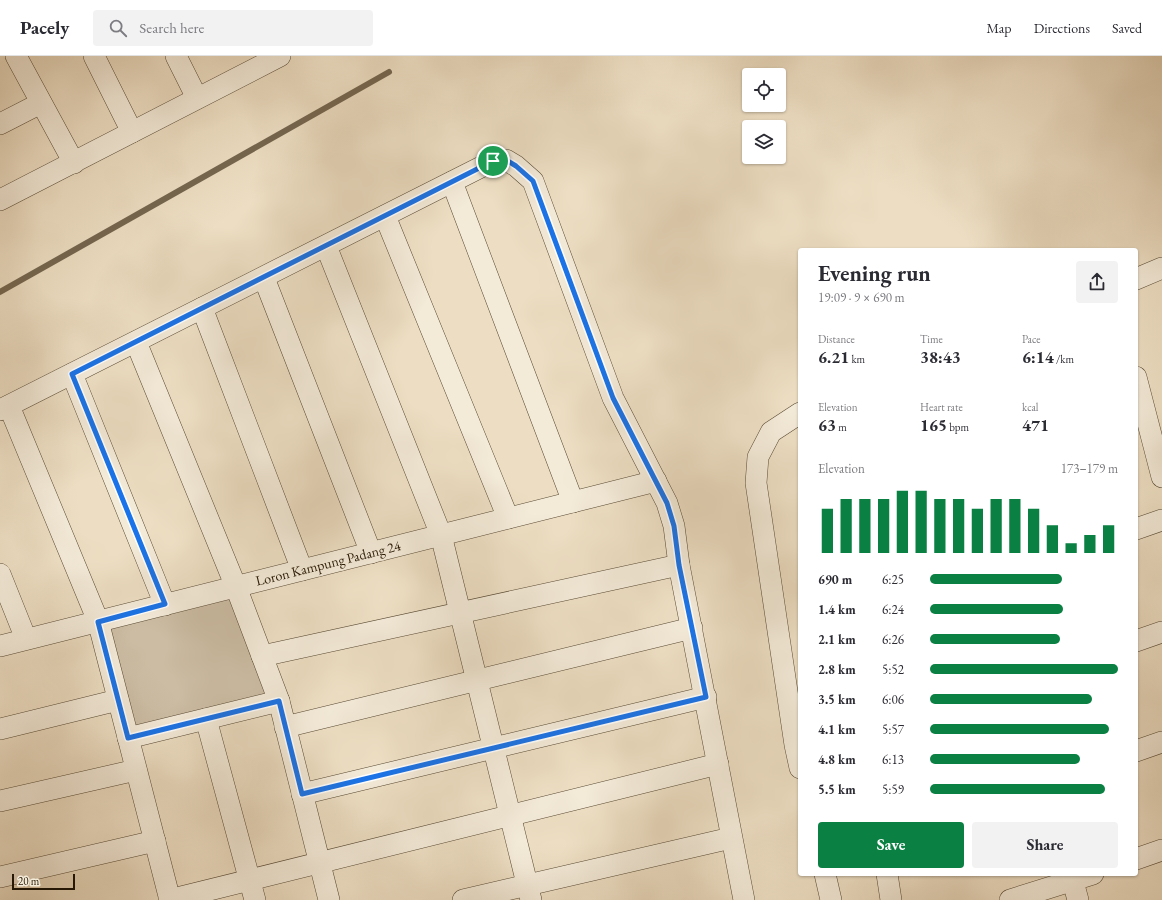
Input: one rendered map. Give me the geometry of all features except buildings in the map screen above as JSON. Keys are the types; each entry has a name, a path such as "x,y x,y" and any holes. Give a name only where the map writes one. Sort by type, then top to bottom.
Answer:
{"street":[{"path":"16,56 74,163"},
{"path":"94,56 132,132"},
{"path":"176,56 197,98"},
{"path":"0,200 197,98 250,63 280,56"},
{"path":"0,124 41,103"},
{"path":"718,764 170,900 98,622 4,408 493,161 506,160 516,166 533,181 613,398 667,503 672,520 679,565 706,697 718,764 731,838 744,900"},
{"path":"452,182 573,502"},
{"path":"385,216 508,518"},
{"path":"326,246 441,535 529,893"},
{"path":"1138,277 1162,268"},
{"path":"264,278 371,553"},
{"path":"202,308 302,570"},
{"path":"136,342 236,587 279,701 328,900"},
{"path":"72,374 165,604"},
{"path":"1139,401 1162,477"},
{"path":"798,414 771,432 758,457 756,483 798,759"},
{"name":"Loron Kampung Padang 24","path":"0,646 656,481"},
{"path":"1138,528 1162,520"},
{"path":"262,656 679,565"},
{"path":"0,574 26,640"},
{"path":"285,727 476,679 692,628"},
{"path":"1138,640 1162,632"},
{"path":"302,794 706,697"},
{"path":"0,730 118,700"},
{"path":"128,738 279,701"},
{"path":"206,719 255,900"},
{"path":"1138,750 1162,742"},
{"path":"0,801 136,770"},
{"path":"463,900 529,893 731,838"},
{"path":"0,877 155,841"},
{"path":"1138,858 1162,850"},
{"path":"825,876 831,900"},
{"path":"887,876 891,900"},
{"path":"1010,900 1074,885 1090,876"}],"shaded area":[{"path":"236,587 279,701 128,738 98,621"}],"waterway":[{"path":"0,292 389,72"}],"route":[{"path":"506,160 516,166 533,181 613,398 667,503 674,526 679,565 706,697 302,794 279,701 128,738 98,622 165,604 72,374 493,161 506,160"}]}
